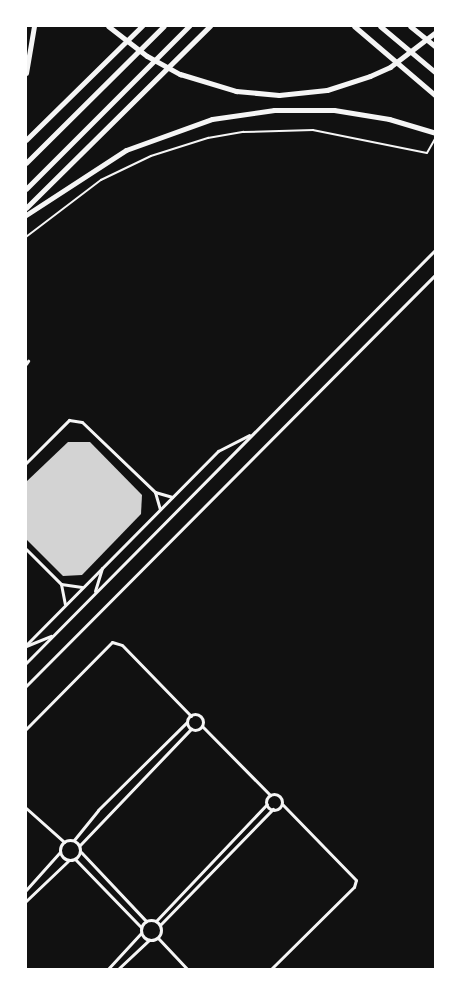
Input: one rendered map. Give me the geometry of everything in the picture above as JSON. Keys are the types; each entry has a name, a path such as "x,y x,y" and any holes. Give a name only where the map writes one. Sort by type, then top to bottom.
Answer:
{"highway":[{"path":"26,73 34,26"},
{"path":"108,26 147,56 206,84 258,94 307,93 347,85 390,67 435,32"},
{"path":"26,140 142,26"},
{"path":"26,164 164,26"},
{"path":"26,189 189,26"},
{"path":"26,208 210,26"},
{"path":"354,26 435,96"},
{"path":"380,26 435,73"},
{"path":"410,26 435,47"},
{"path":"26,215 126,150 212,119 303,109 389,119 435,133"}],"street":[{"path":"26,663 435,249"},
{"path":"26,686 435,274"},
{"path":"26,463 69,420 82,422 155,492 172,497"},
{"path":"26,645 222,447 250,435"},
{"path":"155,492 160,509"},
{"path":"26,549 61,584 65,604"},
{"path":"95,592 103,567"},
{"path":"61,584 82,587"},
{"path":"26,645 52,636"},
{"path":"26,729 112,642 122,645 191,716 200,717 202,726 270,795 280,796 282,804 356,880 354,886 270,969"},
{"path":"64,842 74,840 98,810 191,716"},
{"path":"187,722 191,729"},
{"path":"80,845 191,729 202,726"},
{"path":"156,921 267,804 270,795"},
{"path":"267,804 273,809"},
{"path":"158,938 160,925 273,809 282,804"},
{"path":"26,807 64,842"},
{"path":"74,840 80,845 81,852 146,921 156,921 160,925"},
{"path":"26,890 60,852 64,842"},
{"path":"60,852 69,860"},
{"path":"26,900 69,860 75,859 81,852"},
{"path":"75,859 141,927"},
{"path":"107,969 141,933 141,927 146,921"},
{"path":"141,933 149,940"},
{"path":"117,969 149,940 158,938"},
{"path":"158,938 188,969"}],"path":[{"path":"26,237 101,180 151,156 208,138 243,132 313,130 427,153 435,138"}],"building":[{"path":"68,442 90,442 142,495 141,514 82,575 63,576 26,539 26,482"}]}
